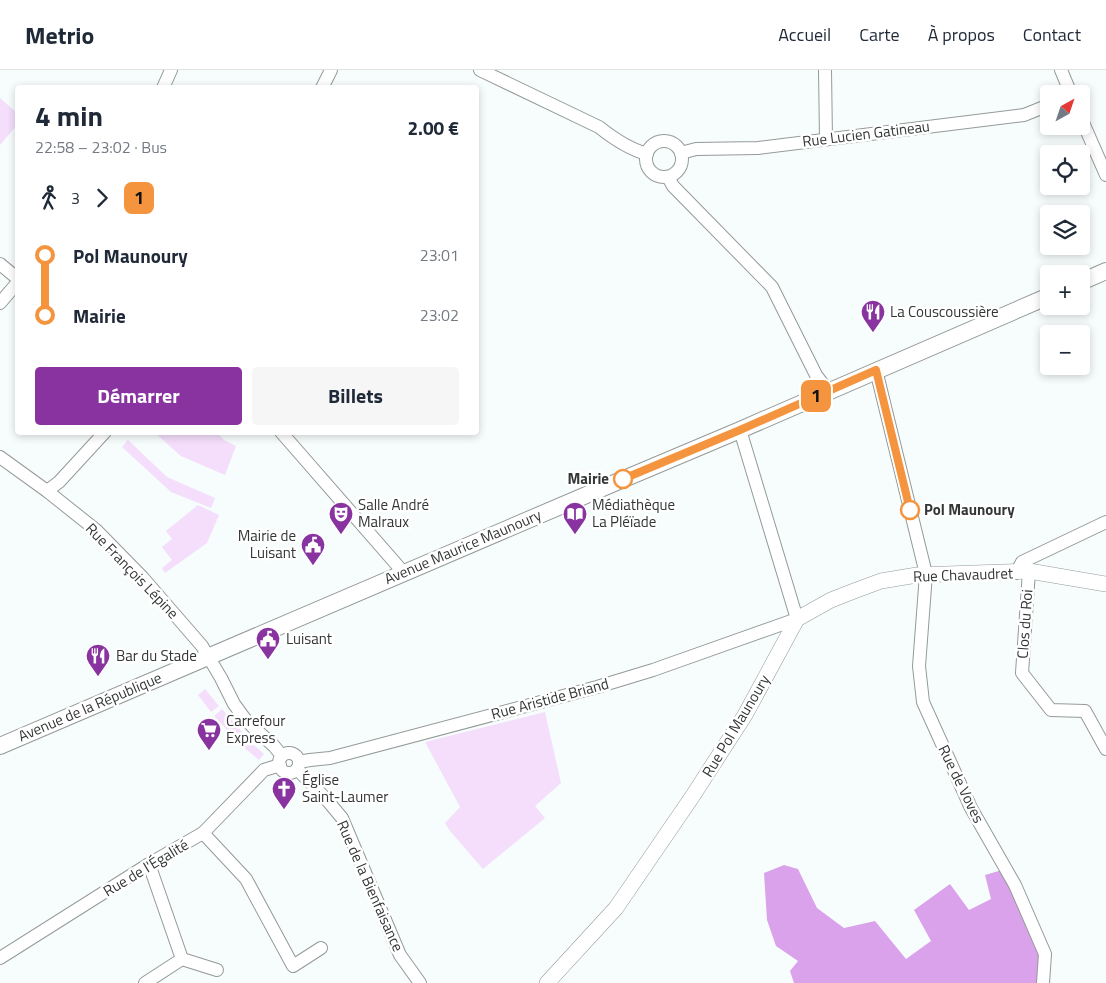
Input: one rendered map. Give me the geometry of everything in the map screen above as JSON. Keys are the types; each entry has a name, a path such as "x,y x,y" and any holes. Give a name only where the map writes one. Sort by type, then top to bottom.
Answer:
{"main road":[{"path":"1090,278 1106,271"},
{"name":"Avenue Maurice Maunoury","path":"208,657 1040,300"},
{"name":"Avenue de la République","path":"0,746 208,657"}],"street":[{"path":"164,85 171,70"},
{"path":"324,85 331,70"},
{"path":"480,70 599,127 633,150 647,154"},
{"path":"825,70 826,139"},
{"path":"1061,70 1067,85"},
{"name":"Rue Lucien Gatineau","path":"681,153 696,149 758,148 1024,115 1040,109"},
{"path":"1088,135 1106,175"},
{"path":"664,141 672,143 681,153 681,166 674,175 668,177 656,175 651,171 646,160 649,150 655,144 664,141"},
{"path":"668,177 673,186 772,287 816,375 828,391"},
{"path":"0,264 15,277"},
{"path":"0,303 15,284"},
{"name":"Rue de Voves","path":"876,370 926,574 919,666 922,702 971,808 1014,885 1045,954 1043,983"},
{"path":"740,430 796,618"},
{"path":"47,490 59,482 102,435"},
{"path":"284,435 404,573"},
{"name":"Rue François Lépine","path":"0,457 47,490 96,530 143,578 202,646 208,657"},
{"path":"1022,572 1022,562 1106,522"},
{"name":"Rue Chavaudret","path":"796,618 831,600 854,591 881,582 926,574 1022,572 1106,584"},
{"name":"Clos du Roi","path":"1022,572 1022,673 1051,710 1085,711 1106,749"},
{"name":"Rue Aristide Briand","path":"298,766 310,760 330,758 597,687 653,670 796,618"},
{"name":"Rue Pol Maunoury","path":"547,983 616,908 692,797 746,715 796,618"},
{"path":"208,657 234,704 245,719 274,746 281,760 283,770 292,772 298,766"},
{"name":"Rue de l'Égalité","path":"0,958 149,864 204,832 264,770 281,760"},
{"name":"Rue de la Bienfaisance","path":"298,766 342,818 400,955 420,983"},
{"path":"204,832 246,879 293,966 321,948"},
{"path":"149,864 182,958"},
{"path":"182,958 217,970"},
{"path":"146,983 182,958"}],"shaded area":[{"path":"0,98 15,111 15,128 0,145"},
{"path":"157,435 219,435 236,446 225,475 181,456"},
{"path":"128,440 167,477 215,498 211,508 171,492 122,447"},
{"path":"198,505 219,515 207,543 165,573 162,568 172,560 162,547 172,539 166,531"},
{"path":"205,689 219,706 211,712 198,695"},
{"path":"222,709 244,734 237,741 214,716"},
{"path":"545,712 561,783 535,806 545,818 483,869 445,823 460,807 425,742"},
{"path":"247,739 264,754 259,760 241,745"},
{"path":"784,865 798,869 817,908 844,928 875,921 906,959 931,941 914,910 950,884 969,910 991,899 985,875 1002,870 1034,938 1040,960 1039,983 794,983 790,971 798,961 776,946 767,920 764,873"}],"bus line":[{"name":"1","path":"623,479 876,370 910,510"}],"place":[{"name":"La Couscoussière","path":"873,333"},
{"name":"Mairie","path":"623,479"},
{"name":"Pol Maunoury","path":"910,510"},
{"name":"Salle André Malraux","path":"341,535"},
{"name":"Médiathèque La Pléïade","path":"575,535"},
{"name":"Mairie de Luisant","path":"313,566"},
{"name":"Luisant","path":"268,660"},
{"name":"Bar du Stade","path":"98,677"},
{"name":"Carrefour Express","path":"209,751"},
{"name":"Église Saint-Laumer","path":"284,810"}]}
